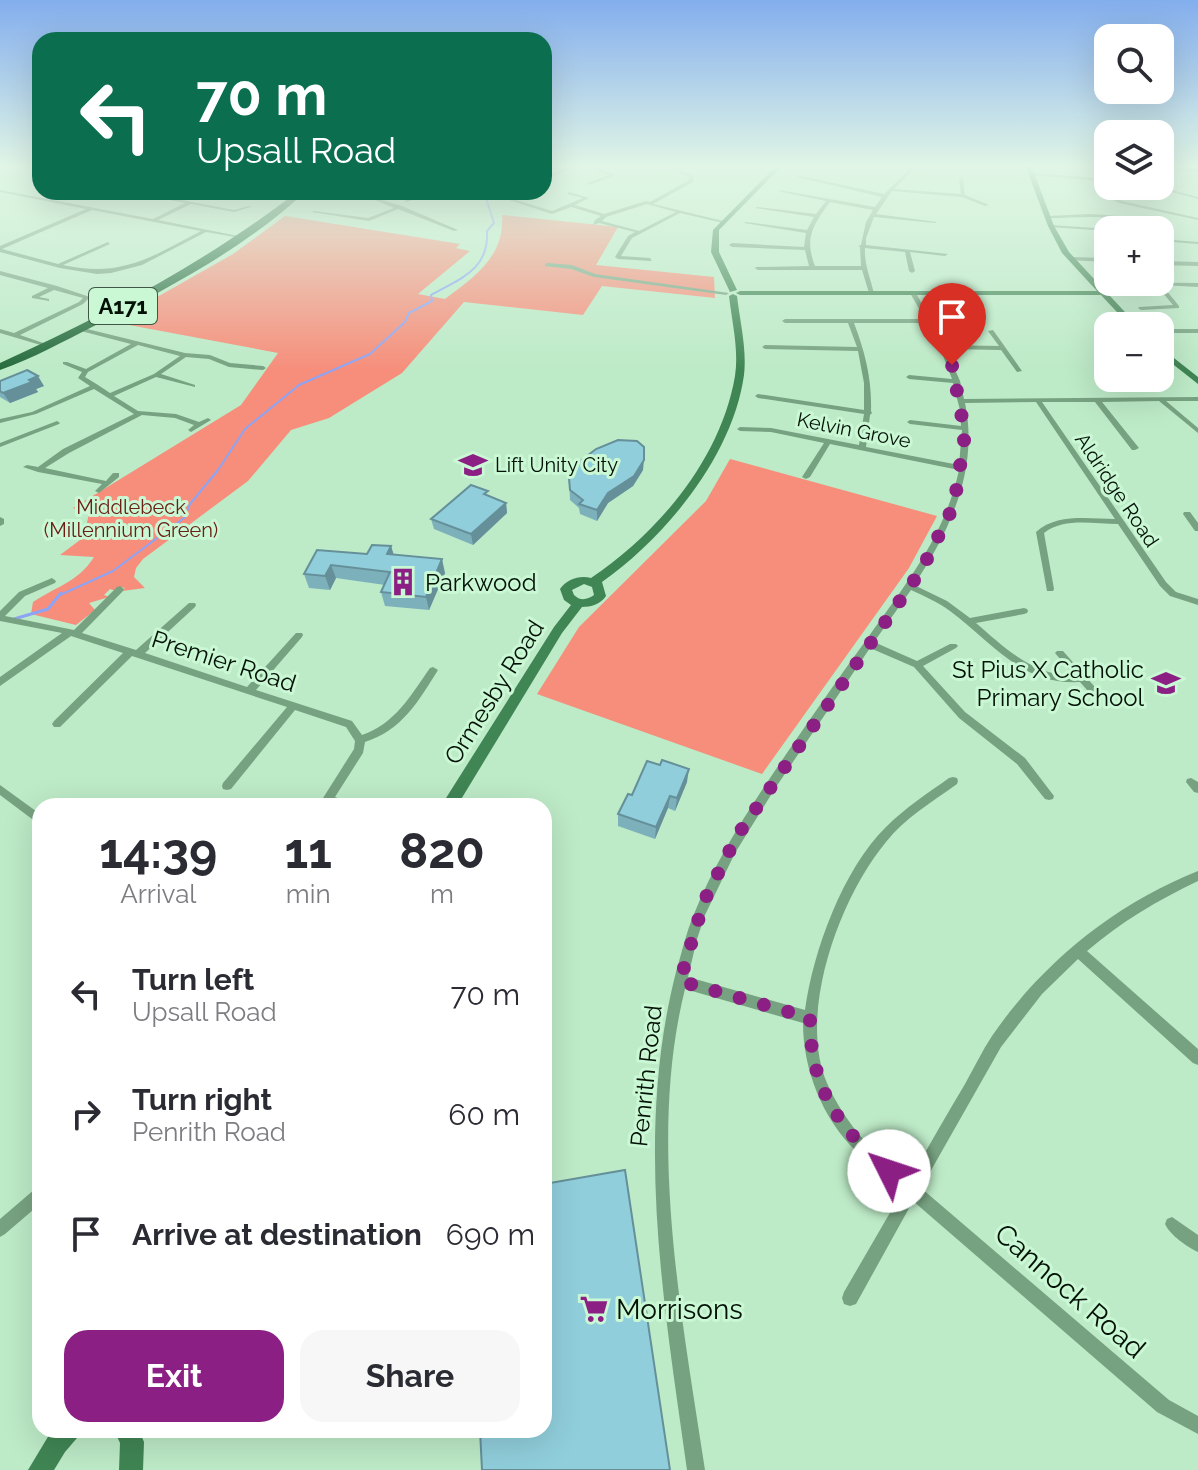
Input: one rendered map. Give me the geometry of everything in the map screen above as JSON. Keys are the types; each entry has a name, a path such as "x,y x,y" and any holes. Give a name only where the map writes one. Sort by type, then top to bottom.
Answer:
{"main road":[{"name":"A171","path":"0,367 168,282 246,234"}],"street":[{"path":"0,249 35,234"},
{"path":"0,249 96,272 131,267 199,234"},
{"path":"224,234 241,237"},
{"path":"637,234 624,243 618,257 650,260"},
{"path":"594,582 615,570 649,537 699,471 719,436 737,390 740,371 733,293 715,252 717,234"},
{"path":"807,234 805,249 813,269"},
{"path":"865,234 861,246 862,268 872,293"},
{"path":"1055,234 1070,259 1094,286"},
{"path":"1174,240 1198,243"},
{"path":"60,265 108,243"},
{"path":"732,245 805,249"},
{"path":"861,246 945,254"},
{"path":"907,251 912,271"},
{"path":"1070,259 1094,260"},
{"path":"1174,263 1198,264"},
{"path":"547,265 575,268 594,275 733,293 1094,293"},
{"path":"758,268 862,268"},
{"path":"0,273 85,295 86,300 15,335"},
{"path":"1174,284 1198,285"},
{"path":"34,297 55,287"},
{"name":"Penrith Road","path":"696,1470 670,1284 659,1168 670,1022 704,901 737,836 910,586 937,544 954,505 962,468 965,428 961,401 945,347 913,293"},
{"path":"26,295 47,300"},
{"path":"1103,296 1120,312"},
{"path":"1141,308 1177,307 1168,296"},
{"path":"785,321 929,321"},
{"path":"850,321 869,380 869,413 862,448"},
{"path":"79,329 185,355 210,357 229,365 263,368"},
{"path":"0,331 46,345"},
{"path":"991,331 1019,371"},
{"path":"1174,331 1198,331"},
{"path":"137,343 86,371 81,378 140,414 176,416 200,425"},
{"path":"765,347 861,349"},
{"path":"945,347 1003,348"},
{"path":"786,348 789,359"},
{"path":"109,396 156,375 185,355"},
{"path":"1174,361 1198,381"},
{"path":"65,363 86,371"},
{"path":"156,375 192,389 201,380"},
{"path":"909,377 957,381"},
{"path":"0,421 34,413 96,386"},
{"path":"758,396 869,413"},
{"path":"961,401 1198,399"},
{"name":"Aldridge Road","path":"1038,401 1163,584 1173,594 1198,602"},
{"path":"1098,401 1135,448"},
{"path":"1162,401 1198,431"},
{"path":"34,413 45,426"},
{"path":"38,470 61,454 140,414"},
{"path":"191,430 208,420"},
{"path":"910,422 965,428"},
{"path":"0,445 57,423"},
{"name":"Kelvin Grove","path":"740,429 771,430 962,468"},
{"path":"806,477 828,442"},
{"path":"27,467 107,483"},
{"path":"99,491 116,475"},
{"path":"1187,514 1198,529"},
{"path":"1050,589 1040,532 1045,527 1056,523 1119,522"},
{"path":"584,580 594,582 601,591 600,596 592,602 578,604 566,594 568,585 584,580"},
{"path":"1,617 22,594 40,581 52,581"},
{"path":"910,586 944,603 994,644 1045,674 1061,680 1081,678"},
{"path":"0,682 72,633 120,589"},
{"name":"Ormesby Road","path":"454,798 549,643 578,604"},
{"path":"57,724 192,605"},
{"path":"968,621 1024,611"},
{"name":"Premier Road","path":"1,617 72,633 341,719 356,731 360,740"},
{"path":"250,690 299,635"},
{"path":"868,643 917,665 962,715 1021,761 1049,796"},
{"path":"917,665 953,646"},
{"path":"1060,653 1097,695"},
{"path":"329,798 355,758 360,740 378,735 394,724 433,670"},
{"path":"227,786 294,705"},
{"name":"Cannock Road","path":"953,781 904,816 880,840 845,896 827,943 810,1018 810,1042 824,1096 859,1145 1163,1406 1198,1425"},
{"path":"0,789 32,814"},
{"path":"850,1298 996,1042 1046,978 1112,921 1198,876"},
{"path":"1077,950 1198,1058"},
{"path":"680,981 810,1018"},
{"path":"0,1229 32,1201"},
{"path":"1172,1224 1198,1244"},
{"path":"40,1470 61,1438"},
{"path":"130,1438 131,1470"}],"green space":[{"name":"Middlebeck (Millennium Green)","path":"261,234 395,234 460,244 456,248 470,251 418,294 445,299 477,274 501,234 614,234 596,265 714,277 715,298 602,286 583,315 464,302 402,373 329,418 291,430 248,481 143,559 134,577 145,588 110,589 104,595 109,597 89,603 95,610 76,625 31,614 33,602 75,578 94,557 60,555 84,537 89,513 73,508 241,405 278,353 113,322 233,254"},
{"path":"730,459 937,516 909,568 762,774 537,694 579,627 706,501"}],"building":[{"path":"27,370 38,376 29,380 32,382 3,393 0,391 0,381"},
{"path":"618,440 637,441 644,447 644,460 634,476 608,493 597,510 579,504 583,500 570,490 569,478 578,463 596,449"},
{"path":"471,485 488,491 484,494 506,503 471,534 431,519"},
{"path":"372,545 391,546 387,554 442,559 426,597 381,592 390,572 331,565 325,576 304,574 317,550 367,554"},
{"path":"662,760 689,769 677,798 670,796 656,827 618,814 628,794 632,795 647,761 660,765"},
{"name":"Morrisons","path":"625,1170 670,1470 482,1470 480,1438 552,1438 552,1183"}],"waterway":[{"path":"60,595 113,571 184,518 190,504 218,470 245,429 299,385 370,354 405,322 409,313 432,301 431,295 462,278 478,264 487,234"},
{"path":"14,619 48,609 61,593"}],"place":[{"name":"Lift Unity City","path":"473,465"},
{"name":"Parkwood","path":"403,582"},
{"name":"St Pius X Catholic Primary School","path":"1166,683"},
{"name":"Morrisons","path":"594,1309"}],"route":[{"path":"889,1171 859,1145 824,1096 810,1042 810,1018 680,981 704,901 737,836 937,544 954,505 965,447 965,428 952,365"}]}
